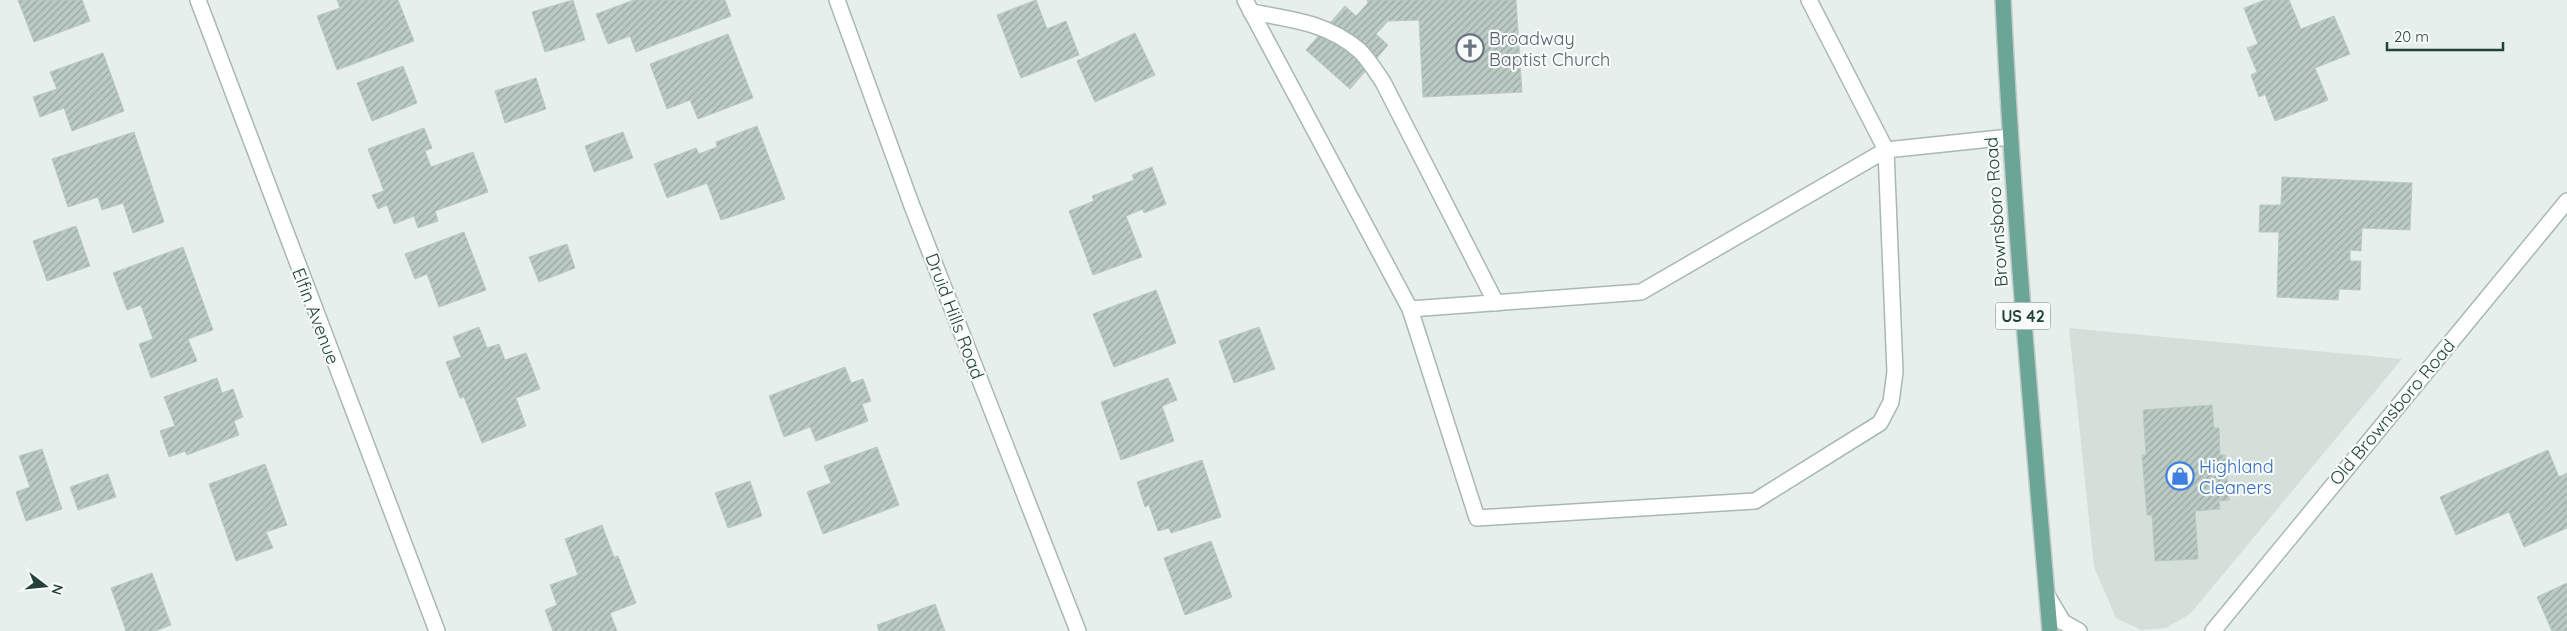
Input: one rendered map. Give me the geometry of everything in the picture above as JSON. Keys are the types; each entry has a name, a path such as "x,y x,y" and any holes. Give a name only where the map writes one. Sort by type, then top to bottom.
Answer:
{"main road":[{"name":"Brownsboro Road","path":"2003,0 2010,136 2050,631"}],"street":[{"name":"Elfin Avenue","path":"198,0 269,193 437,631"},
{"name":"Druid Hills Road","path":"837,0 912,206 1078,631"},
{"path":"1248,6 1410,309 1477,518 1755,501 1880,423 1891,402 1895,372 1886,150 1810,0"},
{"path":"1248,6 1312,23 1341,38 1360,52 1384,82 1496,303"},
{"path":"1410,309 1641,292 1886,150 2010,136"},
{"name":"Old Brownsboro Road","path":"2215,627 2567,201"},
{"path":"2047,595 2063,622 2078,631"},
{"path":"2202,631 2215,627"}],"shaded area":[{"path":"2069,328 2402,359 2190,614 2166,628 2141,630 2116,618 2094,567"}],"building":[{"path":"18,0 82,0 90,21 34,42"},
{"path":"337,0 398,0 414,41 337,70 317,16 340,8"},
{"path":"573,0 585,40 545,52 532,12"},
{"path":"634,0 725,0 731,16 636,52 630,36 608,44 596,14"},
{"path":"1036,0 1047,29 1066,21 1079,55 1021,78 997,15"},
{"name":"Broadway Baptist Church","path":"1367,0 1516,0 1522,92 1423,97 1419,20 1388,21 1376,34 1388,45 1350,89 1306,50 1345,6 1356,16 1368,3"},
{"path":"2265,0 2289,0 2301,29 2334,16 2350,54 2315,68 2328,100 2275,121 2265,94 2259,97 2251,75 2257,72 2247,48 2258,44 2244,8"},
{"path":"1135,33 1155,75 1095,102 1077,61"},
{"path":"728,34 753,98 698,119 690,100 667,109 650,64"},
{"path":"103,53 124,111 72,131 64,108 40,117 33,97 57,89 50,72"},
{"path":"403,66 417,103 372,121 357,83"},
{"path":"536,78 546,109 505,123 495,91"},
{"path":"757,126 785,199 721,220 707,183 667,198 654,164 696,148 699,154 717,147 716,142"},
{"path":"424,128 432,148 425,151 431,167 473,152 488,192 435,211 438,221 418,228 414,216 394,224 387,205 378,209 372,195 384,191 368,149"},
{"path":"134,132 164,222 133,233 123,203 102,210 98,197 68,207 52,159"},
{"path":"623,132 633,158 594,172 585,146"},
{"path":"1152,167 1166,204 1144,213 1143,209 1126,216 1142,257 1093,275 1069,211 1094,201 1092,196 1134,180 1132,175"},
{"path":"2282,177 2412,183 2410,230 2362,228 2361,251 2350,250 2350,261 2361,261 2360,290 2339,289 2338,300 2277,297 2279,232 2259,232 2260,205 2281,205"},
{"path":"76,226 90,266 47,281 33,241"},
{"path":"464,232 486,290 439,307 427,274 415,279 405,254"},
{"path":"567,244 575,268 539,282 529,257"},
{"path":"183,247 213,330 188,339 197,361 151,378 139,344 153,339 141,305 127,310 113,273"},
{"path":"1156,290 1176,343 1114,367 1093,314"},
{"path":"479,327 487,348 499,344 505,360 526,353 540,389 516,398 526,426 482,443 464,397 460,398 446,362 461,357 453,337"},
{"path":"1259,327 1275,369 1234,383 1219,341"},
{"path":"845,367 851,383 863,379 871,401 862,404 868,421 816,441 810,427 784,437 769,396"},
{"path":"217,378 222,393 233,389 243,417 234,421 239,435 187,455 185,451 169,457 160,431 175,426 164,397"},
{"path":"1168,378 1177,400 1162,406 1174,441 1121,460 1101,402"},
{"path":"2212,405 2214,428 2219,428 2220,455 2225,455 2229,500 2219,501 2220,509 2195,511 2198,559 2155,561 2152,515 2147,515 2142,455 2146,455 2143,410"},
{"path":"877,447 899,505 823,534 807,492 831,483 824,466"},
{"path":"42,449 62,509 26,521 16,492 30,487 19,456"},
{"path":"2548,450 2559,477 2567,473 2567,528 2524,547 2509,512 2456,535 2440,497"},
{"path":"1202,460 1221,517 1171,533 1169,528 1158,531 1149,505 1145,507 1137,482"},
{"path":"265,464 287,525 266,532 273,548 236,561 209,484"},
{"path":"108,474 116,497 78,510 70,487"},
{"path":"750,481 762,516 728,528 715,493"},
{"path":"602,525 614,557 618,556 636,603 610,613 617,631 553,631 545,610 557,605 550,585 578,575 565,539"},
{"path":"1211,541 1232,597 1185,615 1164,558"},
{"path":"152,573 171,625 155,631 126,631 111,588"},
{"path":"2567,583 2567,631 2552,631 2537,597"},
{"path":"935,604 945,631 879,631 877,625"}],"place":[{"name":"Broadway Baptist Church","path":"1470,48"},
{"name":"Highland Cleaners","path":"2180,476"}]}
